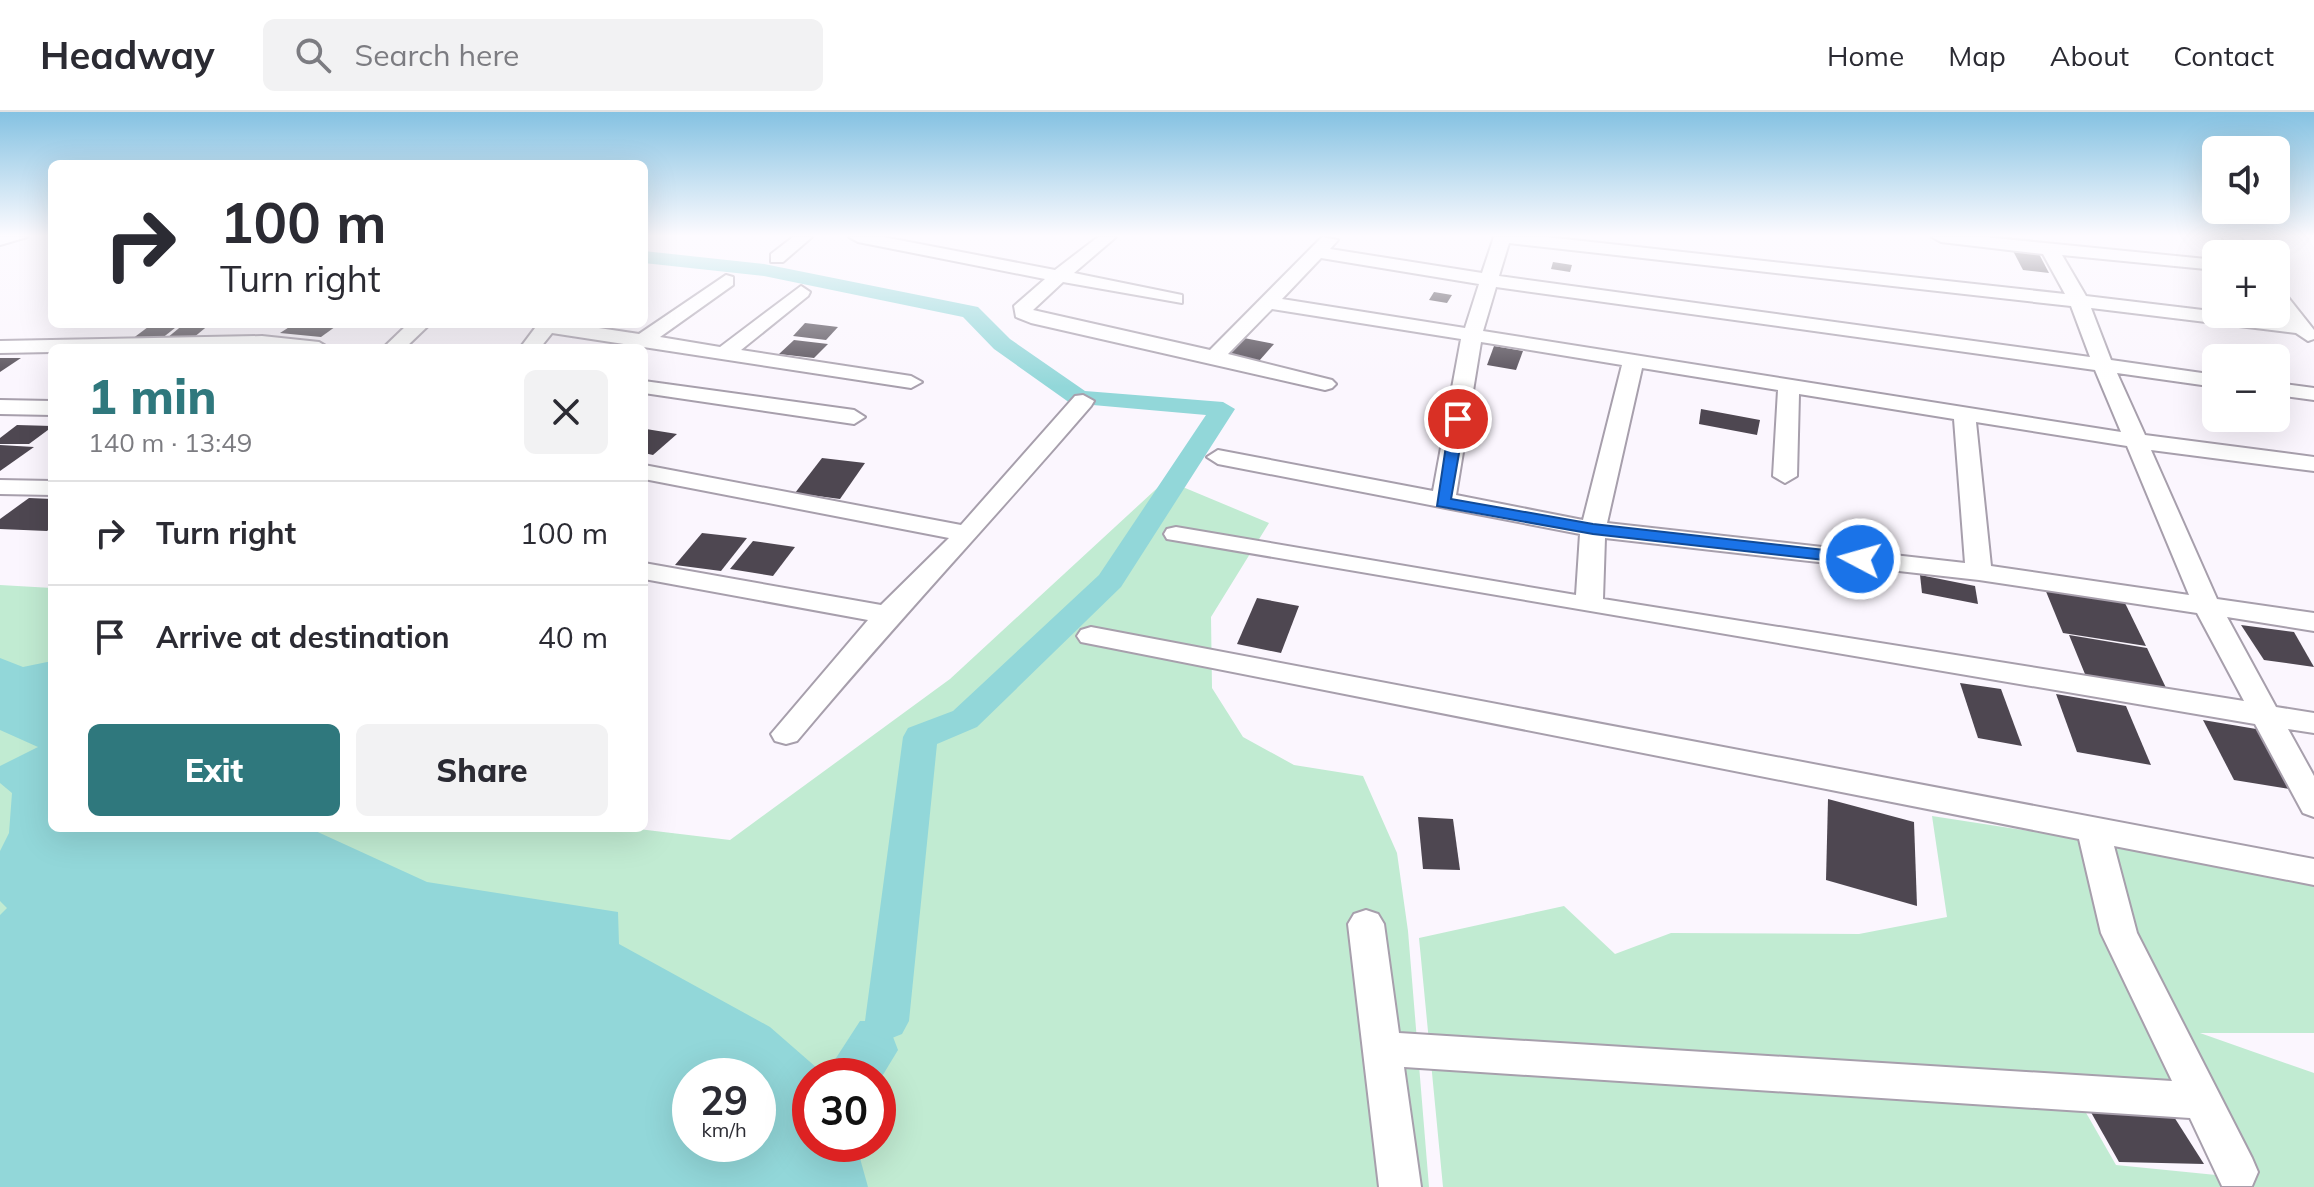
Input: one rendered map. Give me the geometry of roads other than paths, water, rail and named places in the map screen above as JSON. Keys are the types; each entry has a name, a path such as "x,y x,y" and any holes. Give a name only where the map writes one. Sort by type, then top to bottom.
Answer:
{"street":[{"path":"642,341 717,287"},
{"path":"1046,287 1024,306 1023,313 1038,319 1325,384"},
{"path":"1115,287 1175,299"},
{"path":"1214,357 1285,287"},
{"path":"1443,502 1472,336 1487,287"},
{"path":"1541,287 2202,379"},
{"path":"1954,287 2079,301 2308,335"},
{"path":"2071,287 2207,606 2314,805"},
{"path":"725,353 801,292"},
{"path":"1271,303 2135,441 2314,464"},
{"path":"2290,312 2308,335"},
{"path":"262,342 275,328"},
{"path":"398,344 416,328"},
{"path":"533,344 547,328"},
{"path":"566,328 911,382"},
{"path":"157,344 281,344"},
{"path":"0,347 48,346"},
{"path":"1589,605 1593,529 1633,361"},
{"path":"1785,476 1789,384"},
{"path":"648,388 854,417"},
{"path":"2290,391 2314,394"},
{"path":"786,734 887,615 967,534 1083,401"},
{"path":"0,407 48,408"},
{"path":"1964,413 1979,572"},
{"path":"1218,457 1593,529 1979,572 2314,622"},
{"path":"648,473 967,534"},
{"path":"0,487 48,488"},
{"path":"1176,534 2314,723"},
{"path":"648,572 887,615"},
{"path":"1091,636 2314,872"},
{"path":"2093,829 2119,933 2237,1172"},
{"path":"1366,924 1385,1049 1400,1187"},
{"path":"1385,1049 2204,1101"}],"water":[{"path":"0,658 23,667 48,662 48,832 318,832 427,882 618,912 619,944 770,1027 806,1058 792,1058 792,1162 861,1162 868,1187 0,1187 0,915 7,908 0,901 0,851 9,833 12,793 0,783 0,766 38,747 0,730"},
{"path":"860,1021 887,1021 898,1050 893,1058 836,1058"}],"waterway":[{"path":"848,287 970,312 1002,344 1079,398 1223,409 1110,581 965,719 920,737 887,1021"}]}
